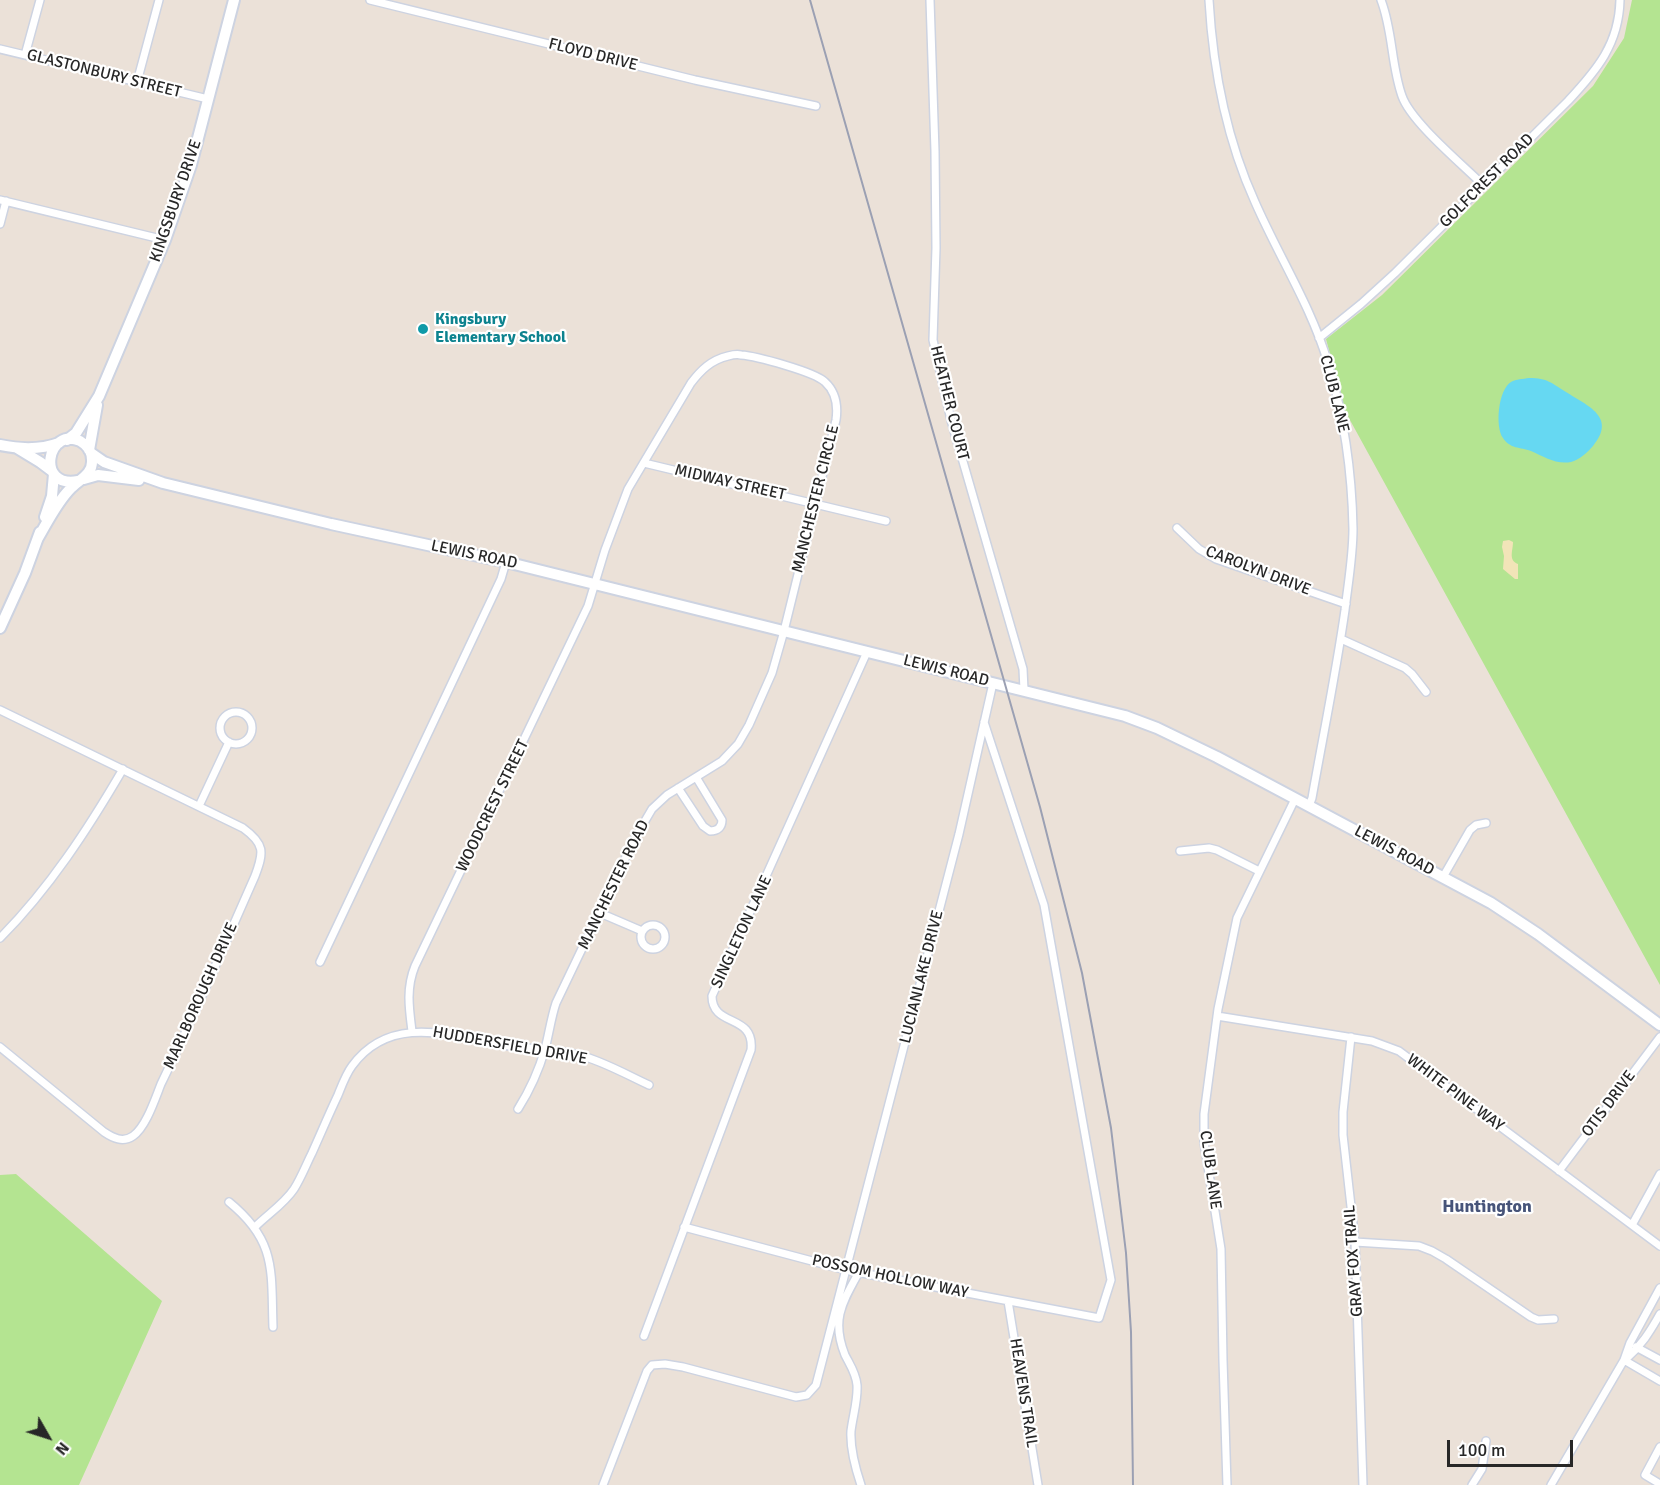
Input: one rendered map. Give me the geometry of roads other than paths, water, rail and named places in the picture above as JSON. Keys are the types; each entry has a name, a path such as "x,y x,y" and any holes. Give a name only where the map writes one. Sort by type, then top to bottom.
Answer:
{"street":[{"path":"25,55 40,0"},
{"path":"137,82 159,0"},
{"name":"KINGSBURY DRIVE","path":"0,628 38,538 52,496 51,454 54,447 76,433 99,396 165,240 191,165 234,0"},
{"name":"FLOYD DRIVE","path":"370,0 695,80 816,106"},
{"name":"HEATHER COURT","path":"930,0 936,237 933,340 951,420 1023,669 1024,690"},
{"name":"CLUB LANE","path":"1209,0 1220,95 1231,137 1255,203 1307,307 1328,363 1337,396 1350,474 1353,530 1346,604 1309,806"},
{"path":"1381,0 1390,31 1402,98 1430,133 1483,185"},
{"name":"GOLFCREST ROAD","path":"1319,338 1395,273 1589,78 1614,39 1620,0"},
{"name":"GLASTONBURY STREET","path":"0,49 208,99"},
{"path":"0,224 3,200 165,240"},
{"name":"MANCHESTER CIRCLE","path":"596,584 605,550 628,489 691,383 709,364 718,359 741,355 808,372 825,381 836,399 836,420 784,631"},
{"name":"KINGSBURY DRIVE","path":"38,538 60,501 92,467 90,452 99,396"},
{"path":"0,445 40,448 74,440 81,442 90,452"},
{"path":"17,448 40,462 65,482 79,481"},
{"name":"LEWIS ROAD","path":"90,452 104,462 164,483 342,527 506,562 1125,716 1157,728 1216,757 1491,903 1538,933 1660,1025"},
{"name":"MIDWAY STREET","path":"644,463 886,521"},
{"name":"LEWIS ROAD","path":"79,481 98,475 164,483"},
{"name":"CAROLYN DRIVE","path":"1177,528 1198,549 1216,559 1346,604"},
{"path":"320,962 501,579 506,562"},
{"name":"WOODCREST STREET","path":"412,1031 408,995 410,977 565,656 596,584"},
{"name":"MANCHESTER ROAD","path":"518,1109 530,1090 545,1048 556,1003 635,838 652,809 667,795 722,761 744,735 772,673 784,631"},
{"path":"1341,639 1405,668 1426,692"},
{"name":"SINGLETON LANE","path":"644,1336 751,1050 752,1042 748,1031 744,1026 718,1012 712,996 867,652"},
{"name":"LUCIANLAKE DRIVE","path":"603,1485 646,1371 652,1365 665,1364 682,1367 796,1397 812,1392 816,1385 959,834 993,683"},
{"name":"MARLBOROUGH DRIVE","path":"0,710 243,828 259,843 261,857 250,887 141,1127 131,1138 114,1138 104,1132 0,1047"},
{"path":"231,713 244,714 252,725 249,737 242,743 229,742 222,735 222,722 231,713"},
{"name":"POSSOM HOLLOW WAY","path":"684,1227 846,1270 1099,1318 1111,1280 1044,905 984,722"},
{"path":"199,806 229,742"},
{"path":"0,938 51,880 123,769"},
{"path":"678,788 707,829 717,831 722,820 696,777"},
{"name":"CLUB LANE","path":"1227,1485 1221,1249 1203,1127 1217,1016 1237,918 1295,799"},
{"path":"1443,877 1470,830 1476,825 1486,823"},
{"path":"1180,851 1209,848 1217,850 1259,871"},
{"path":"600,913 642,931"},
{"name":"WHITE PINE WAY","path":"1217,1016 1351,1037 1381,1043 1399,1051 1660,1246"},
{"name":"HUDDERSFIELD DRIVE","path":"255,1227 286,1199 297,1184 350,1069 362,1053 377,1042 401,1033 434,1032 505,1045 545,1048 590,1058 650,1085"},
{"name":"GRAY FOX TRAIL","path":"1351,1037 1343,1112 1343,1135 1355,1242 1363,1485"},
{"name":"OTIS DRIVE","path":"1559,1172 1660,1037"},
{"path":"1632,1225 1660,1174"},
{"path":"229,1202 255,1227 268,1256 273,1328"},
{"path":"1355,1242 1419,1246 1446,1259 1531,1317 1538,1320 1554,1319"},
{"path":"859,1272 845,1298 839,1317 838,1332 841,1345 856,1378 851,1431 852,1451 861,1485"},
{"path":"1551,1485 1624,1360 1630,1343 1660,1288"},
{"name":"HEAVENS TRAIL","path":"1008,1301 1038,1485"},
{"path":"1624,1360 1639,1348 1660,1314"},
{"path":"1630,1343 1660,1360"},
{"path":"1624,1360 1660,1381"},
{"path":"1472,1485 1482,1469 1486,1442"},
{"path":"1660,1447 1645,1475 1660,1484"}],"water":[{"path":"1529,378 1549,382 1597,413 1602,427 1600,436 1580,458 1565,463 1555,461 1512,446 1503,438 1499,426 1499,409 1503,393 1511,382"}],"railway":[{"path":"810,0 1040,807 1082,973 1111,1128 1126,1253 1131,1332 1133,1485"}],"place":[{"name":"Kingsbury Elementary School","path":"423,329"}],"district":[{"name":"Huntington","path":"1487,1207"}]}
